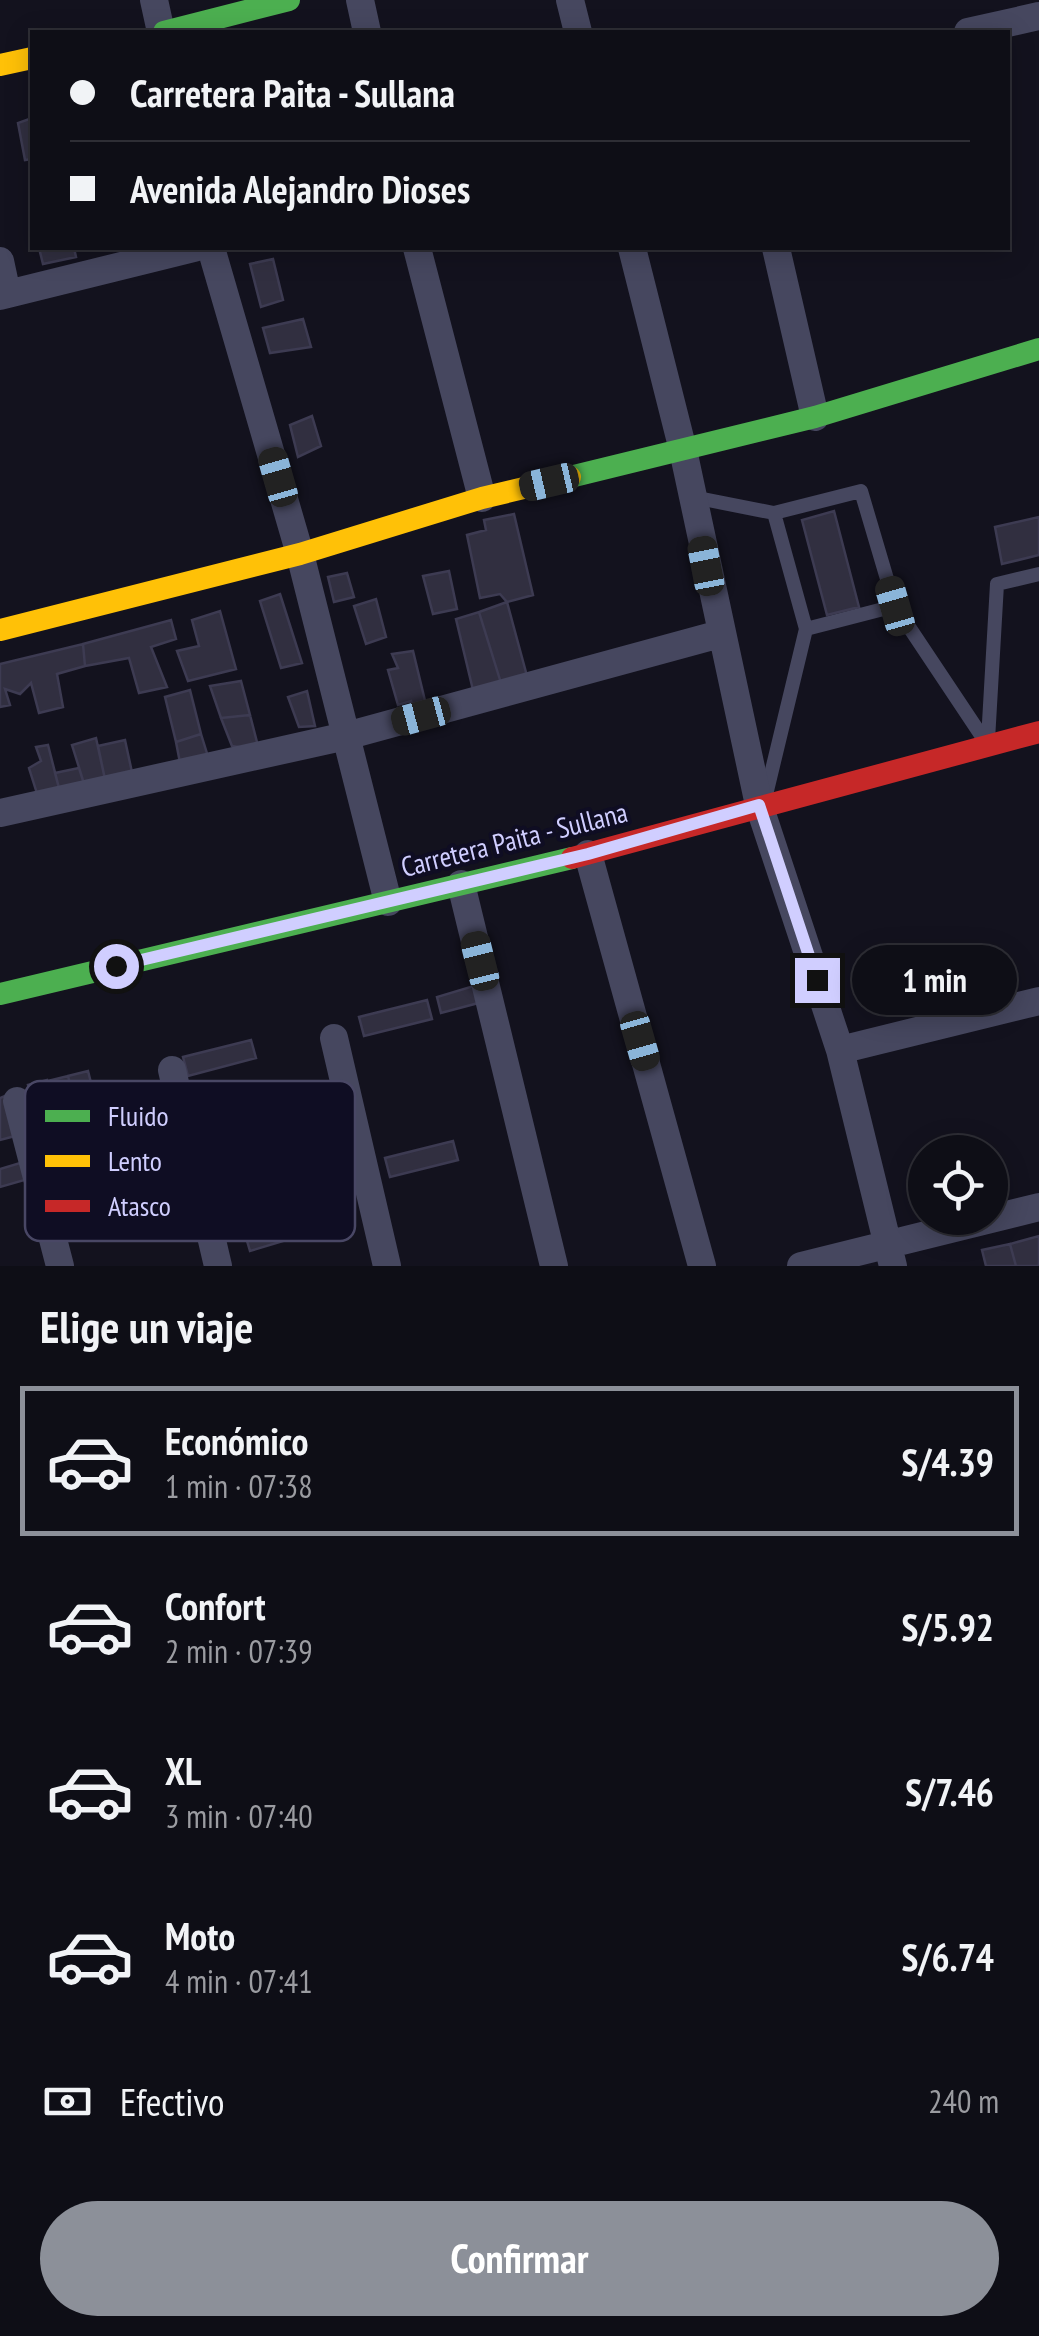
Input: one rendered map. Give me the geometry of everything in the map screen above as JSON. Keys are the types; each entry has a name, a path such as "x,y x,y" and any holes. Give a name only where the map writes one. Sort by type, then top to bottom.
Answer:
{"street":[{"path":"154,0 162,30"},
{"path":"170,30 290,0"},
{"path":"360,0 367,30"},
{"path":"570,0 578,30"},
{"path":"977,30 1039,16"},
{"path":"0,65 30,58"},
{"path":"0,261 3,295 186,250"},
{"path":"212,250 300,554 388,902"},
{"path":"418,250 482,498"},
{"path":"633,250 683,450 720,634 762,804 840,1050 890,1255"},
{"path":"776,250 815,417"},
{"path":"0,630 300,554 482,498 815,417 1039,349"},
{"path":"0,812 346,736 720,634"},
{"name":"Carretera Paita - Sullana","path":"0,994 588,854 1039,732"},
{"path":"588,854 702,1266"},
{"path":"461,884 554,1266"},
{"path":"840,1050 1039,1001"},
{"path":"334,1038 344,1081"},
{"path":"172,1070 175,1081"},
{"path":"17,1101 25,1132"},
{"path":"355,1128 387,1266"},
{"path":"801,1266 890,1255 1039,1207"},
{"path":"53,1241 60,1266"},
{"path":"212,1241 218,1266"}],"lane":[{"path":"693,497 774,514 862,491 895,606 988,745"},
{"path":"762,804 806,629 774,514"},
{"path":"988,745 997,584 1039,574"},
{"path":"806,629 895,606"}],"building":[{"path":"30,119 30,159 25,160 18,123"},
{"path":"40,250 74,250 76,257 43,264"},
{"path":"273,259 283,300 261,307 250,264"},
{"path":"303,319 311,347 270,353 263,328"},
{"path":"312,416 321,446 298,457 290,425"},
{"path":"834,511 859,607 827,615 802,520"},
{"path":"514,514 533,595 507,602 500,594 480,598 467,535 486,530 484,520"},
{"path":"1039,517 1039,555 1002,564 995,527"},
{"path":"449,571 457,609 433,614 423,576"},
{"path":"347,573 354,597 334,602 328,577"},
{"path":"280,594 302,663 281,668 260,601"},
{"path":"376,599 386,637 366,644 354,606"},
{"path":"507,602 527,676 501,683 479,612"},
{"path":"220,611 236,669 188,681 177,651 199,646 192,620"},
{"path":"479,612 501,683 473,690 456,619"},
{"path":"171,620 176,639 151,647 167,687 139,693 129,658 85,666 83,644"},
{"path":"83,644 85,666 57,674 63,707 39,713 31,683 20,694 5,689 10,705 0,707 0,664"},
{"path":"413,651 428,713 415,716 411,701 398,705 388,670 398,668 392,654"},
{"path":"241,681 250,715 221,718 210,686"},
{"path":"190,690 201,734 176,742 165,697"},
{"path":"307,691 315,726 299,727 288,697"},
{"path":"250,715 259,750 232,746 221,718"},
{"path":"201,734 209,760 181,768 176,742"},
{"path":"96,738 106,784 86,790 72,745"},
{"path":"125,740 133,777 106,784 98,746"},
{"path":"48,745 61,796 40,803 29,768 41,761 36,747"},
{"path":"79,768 86,790 61,796 55,773"},
{"path":"477,985 482,1002 441,1013 437,997"},
{"path":"427,1000 432,1019 364,1036 359,1017"},
{"path":"251,1040 256,1058 188,1076 183,1057"},
{"path":"88,1071 91,1081 69,1081 68,1076"},
{"path":"5,1096 15,1136 0,1140 0,1098"},
{"path":"453,1141 458,1160 390,1177 385,1158"},
{"path":"25,1162 25,1180 0,1187 0,1169"},
{"path":"1039,1236 1039,1266 1016,1266 1010,1244"},
{"path":"247,1241 283,1241 250,1251"},
{"path":"1010,1244 1016,1266 986,1266 982,1250"}],"traffic: fast":[{"path":"172,30 289,0"},
{"path":"570,477 815,417 1039,349"},
{"path":"0,994 572,858"}],"traffic: slow":[{"path":"0,65 30,58"},
{"path":"0,630 300,554 482,498 570,477"}],"traffic: jam":[{"path":"572,858 1039,732"}],"route":[{"path":"116,966 588,854 759,805 817,980"}]}
